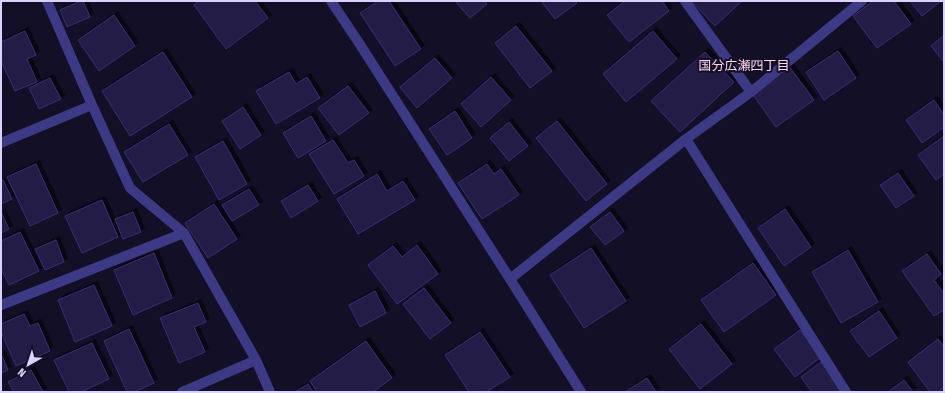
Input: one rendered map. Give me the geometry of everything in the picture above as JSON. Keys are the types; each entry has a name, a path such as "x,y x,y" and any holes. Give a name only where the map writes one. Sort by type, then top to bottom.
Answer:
{"street":[{"path":"47,1 130,188 184,233 256,360 270,392"},
{"path":"331,1 581,392"},
{"path":"685,1 751,92"},
{"path":"510,279 686,139 751,92 862,1"},
{"path":"1,143 92,105"},
{"path":"686,139 846,392"},
{"path":"1,305 184,233"},
{"path":"182,392 256,360"}],"building":[{"path":"83,1 90,17 67,27 60,10"},
{"path":"199,1 255,1 268,18 226,49 194,5"},
{"path":"378,1 389,1 421,49 395,66 360,13"},
{"path":"455,1 485,1 487,4 470,18"},
{"path":"541,1 575,1 577,3 555,19"},
{"path":"625,1 662,1 669,11 629,42 607,15"},
{"path":"691,1 742,1 715,26"},
{"path":"873,1 894,1 911,24 877,48 853,16"},
{"path":"910,1 941,1 922,16"},
{"path":"114,15 135,46 99,71 78,40"},
{"path":"516,26 552,71 530,88 495,43"},
{"path":"25,31 36,55 27,59 37,82 15,91 1,61 1,42"},
{"path":"653,31 677,59 626,102 603,74"},
{"path":"944,35 944,62 931,46"},
{"path":"838,51 856,78 824,100 806,72"},
{"path":"163,52 192,97 130,136 102,91"},
{"path":"705,52 734,82 680,132 651,101"},
{"path":"435,58 452,78 417,108 400,87"},
{"path":"788,65 814,100 776,127 751,92"},
{"path":"289,72 296,84 307,77 320,98 276,124 256,91"},
{"path":"491,77 511,100 481,127 461,104"},
{"path":"50,78 61,99 39,109 29,88"},
{"path":"348,86 369,113 339,135 318,108"},
{"path":"934,100 944,115 944,127 922,143 906,120"},
{"path":"243,107 261,135 240,149 222,121"},
{"path":"455,111 472,138 447,155 429,129"},
{"path":"311,116 326,141 298,158 283,133"},
{"path":"557,121 607,184 586,201 536,138"},
{"path":"509,122 528,146 509,161 490,138"},
{"path":"169,124 188,155 143,182 124,152"},
{"path":"944,136 944,174 936,180 918,155"},
{"path":"333,140 348,163 354,160 364,176 334,194 309,154"},
{"path":"223,141 247,184 219,200 195,157"},
{"path":"36,164 58,213 30,226 7,177"},
{"path":"487,164 494,174 501,169 519,195 482,219 458,183"},
{"path":"898,173 914,196 896,208 880,185"},
{"path":"377,174 387,191 403,181 415,200 358,234 337,199"},
{"path":"3,180 12,199 1,204 1,181"},
{"path":"308,185 318,201 291,218 281,201"},
{"path":"249,189 259,205 232,221 222,205"},
{"path":"102,200 118,237 82,253 65,216"},
{"path":"214,204 237,239 208,258 185,223"},
{"path":"785,209 811,247 784,266 758,228"},
{"path":"1,212 9,229 1,233"},
{"path":"133,212 141,232 123,239 115,219"},
{"path":"610,212 624,231 605,245 590,227"},
{"path":"20,232 39,271 9,285 1,269 1,241"},
{"path":"56,240 64,262 45,270 35,249"},
{"path":"417,245 438,274 397,304 368,265 393,246 402,257"},
{"path":"591,248 626,301 584,328 550,275"},
{"path":"848,250 878,302 841,323 812,272"},
{"path":"154,253 172,298 133,315 114,270"},
{"path":"927,254 941,274 934,280 944,294 944,310 934,316 902,271"},
{"path":"753,263 776,295 724,332 701,300"},
{"path":"94,285 112,326 75,342 58,300"},
{"path":"424,288 451,323 430,339 403,304"},
{"path":"375,291 386,313 360,327 349,305"},
{"path":"198,303 206,322 194,327 205,352 179,363 160,318"},
{"path":"879,311 897,338 869,357 850,331"},
{"path":"24,314 30,326 38,323 50,351 16,366 1,332 1,324"},
{"path":"701,324 732,364 700,389 669,349"},
{"path":"129,329 154,383 134,392 127,392 104,341"},
{"path":"800,330 821,357 795,377 774,349"},
{"path":"480,332 510,377 486,392 469,392 445,355"},
{"path":"938,339 944,347 944,388 939,392 930,392 908,362"},
{"path":"366,341 392,378 373,392 317,392 310,381"},
{"path":"92,343 109,379 81,392 69,392 54,360"},
{"path":"1,354 8,370 1,373"},
{"path":"821,362 841,391 840,392 812,392 801,377"},
{"path":"31,370 43,392 14,392 8,382"},
{"path":"647,378 656,392 625,392"},
{"path":"904,380 913,392 888,392"},
{"path":"308,384 313,392 295,392"}],"district":[{"name":"国分広瀬四丁目","path":"744,65"}]}
